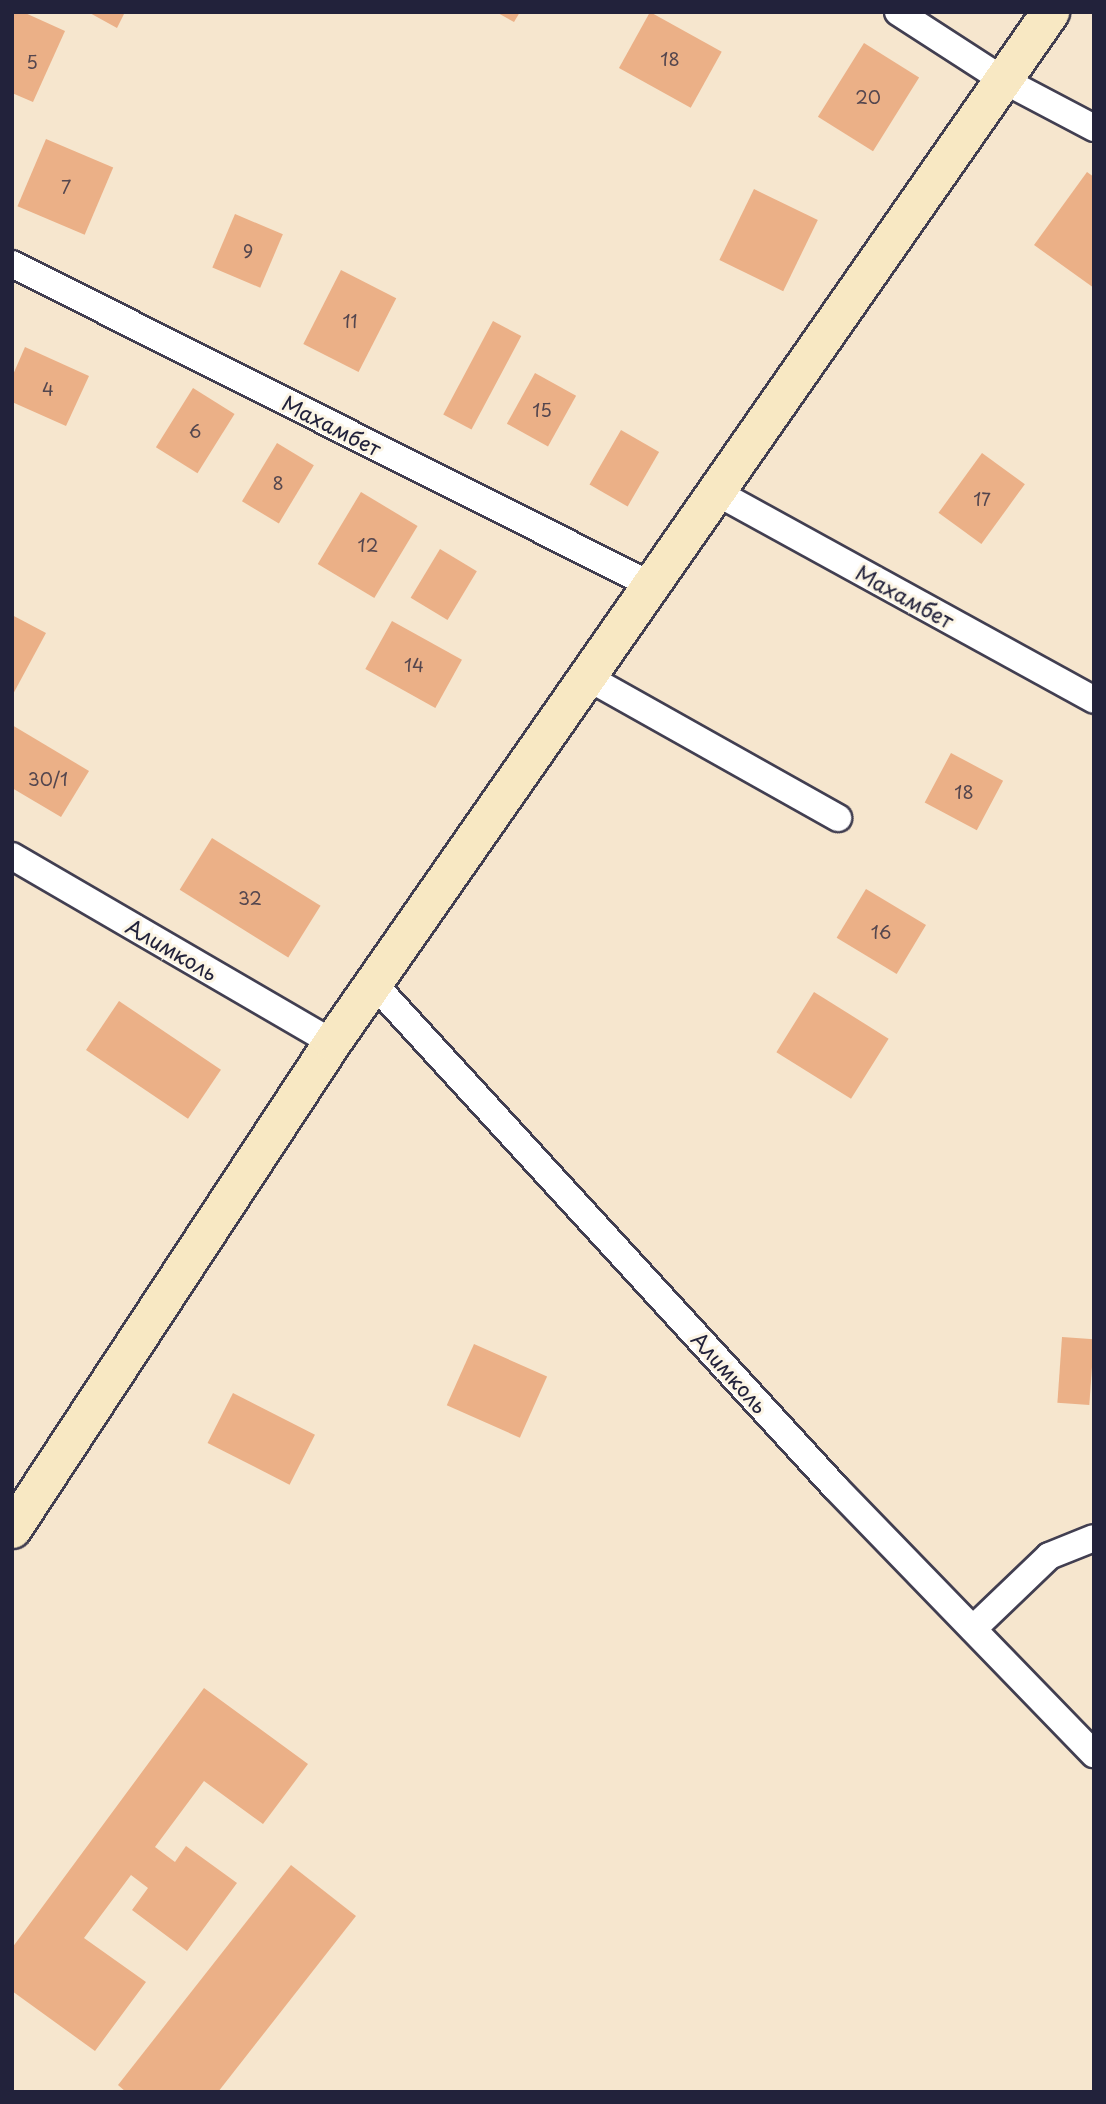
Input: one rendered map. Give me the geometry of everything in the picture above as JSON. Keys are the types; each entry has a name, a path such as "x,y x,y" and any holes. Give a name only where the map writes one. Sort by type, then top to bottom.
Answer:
{"street":[{"path":"898,12 1003,80 1094,128"},
{"path":"12,1529 332,1042 1050,12"},
{"name":"Махамбет","path":"12,264 651,585"},
{"name":"Махамбет","path":"716,492 1094,700"},
{"path":"587,677 838,818"},
{"name":"Алимколь","path":"12,856 332,1042"},
{"name":"Алимколь","path":"373,983 835,1487 1094,1754"},
{"path":"973,1629 1049,1556 1094,1538"}],"building":[{"path":"12,12 23,12 65,31 33,102 12,93"},
{"path":"88,12 125,12 117,28"},
{"path":"496,12 520,12 514,22"},
{"path":"650,12 722,52 691,108 619,68"},
{"path":"864,43 919,77 873,151 818,117"},
{"path":"46,139 113,168 85,235 17,206"},
{"path":"1087,172 1094,177 1094,288 1034,245"},
{"path":"754,189 818,220 783,291 719,260"},
{"path":"235,214 283,234 260,288 212,267"},
{"path":"341,270 396,298 359,372 303,344"},
{"path":"493,321 521,336 471,430 443,415"},
{"path":"25,347 89,376 66,426 12,402 12,377"},
{"path":"535,373 576,396 548,447 507,424"},
{"path":"193,388 235,414 197,473 156,447"},
{"path":"621,430 659,452 628,507 590,485"},
{"path":"277,443 314,465 279,523 242,501"},
{"path":"982,453 1025,484 981,544 939,513"},
{"path":"361,492 418,526 374,598 318,564"},
{"path":"440,549 477,571 448,620 411,598"},
{"path":"12,615 46,633 12,696"},
{"path":"392,621 462,660 435,708 365,669"},
{"path":"12,725 89,771 61,817 12,788"},
{"path":"951,753 1003,781 977,830 925,802"},
{"path":"212,838 321,906 288,958 180,890"},
{"path":"866,889 926,925 897,974 837,938"},
{"path":"814,992 889,1039 851,1099 776,1052"},
{"path":"119,1001 221,1070 188,1119 86,1050"},
{"path":"1062,1337 1094,1339 1089,1405 1057,1403"},
{"path":"474,1344 547,1377 520,1438 447,1405"},
{"path":"233,1393 315,1435 290,1485 208,1443"},
{"path":"204,1688 308,1764 263,1824 204,1781 155,1847 175,1862 186,1846 237,1883 187,1951 132,1910 148,1888 131,1875 84,1938 146,1982 95,2051 12,1991 12,1948"},
{"path":"291,1865 356,1916 218,2092 126,2092 118,2085"}]}
